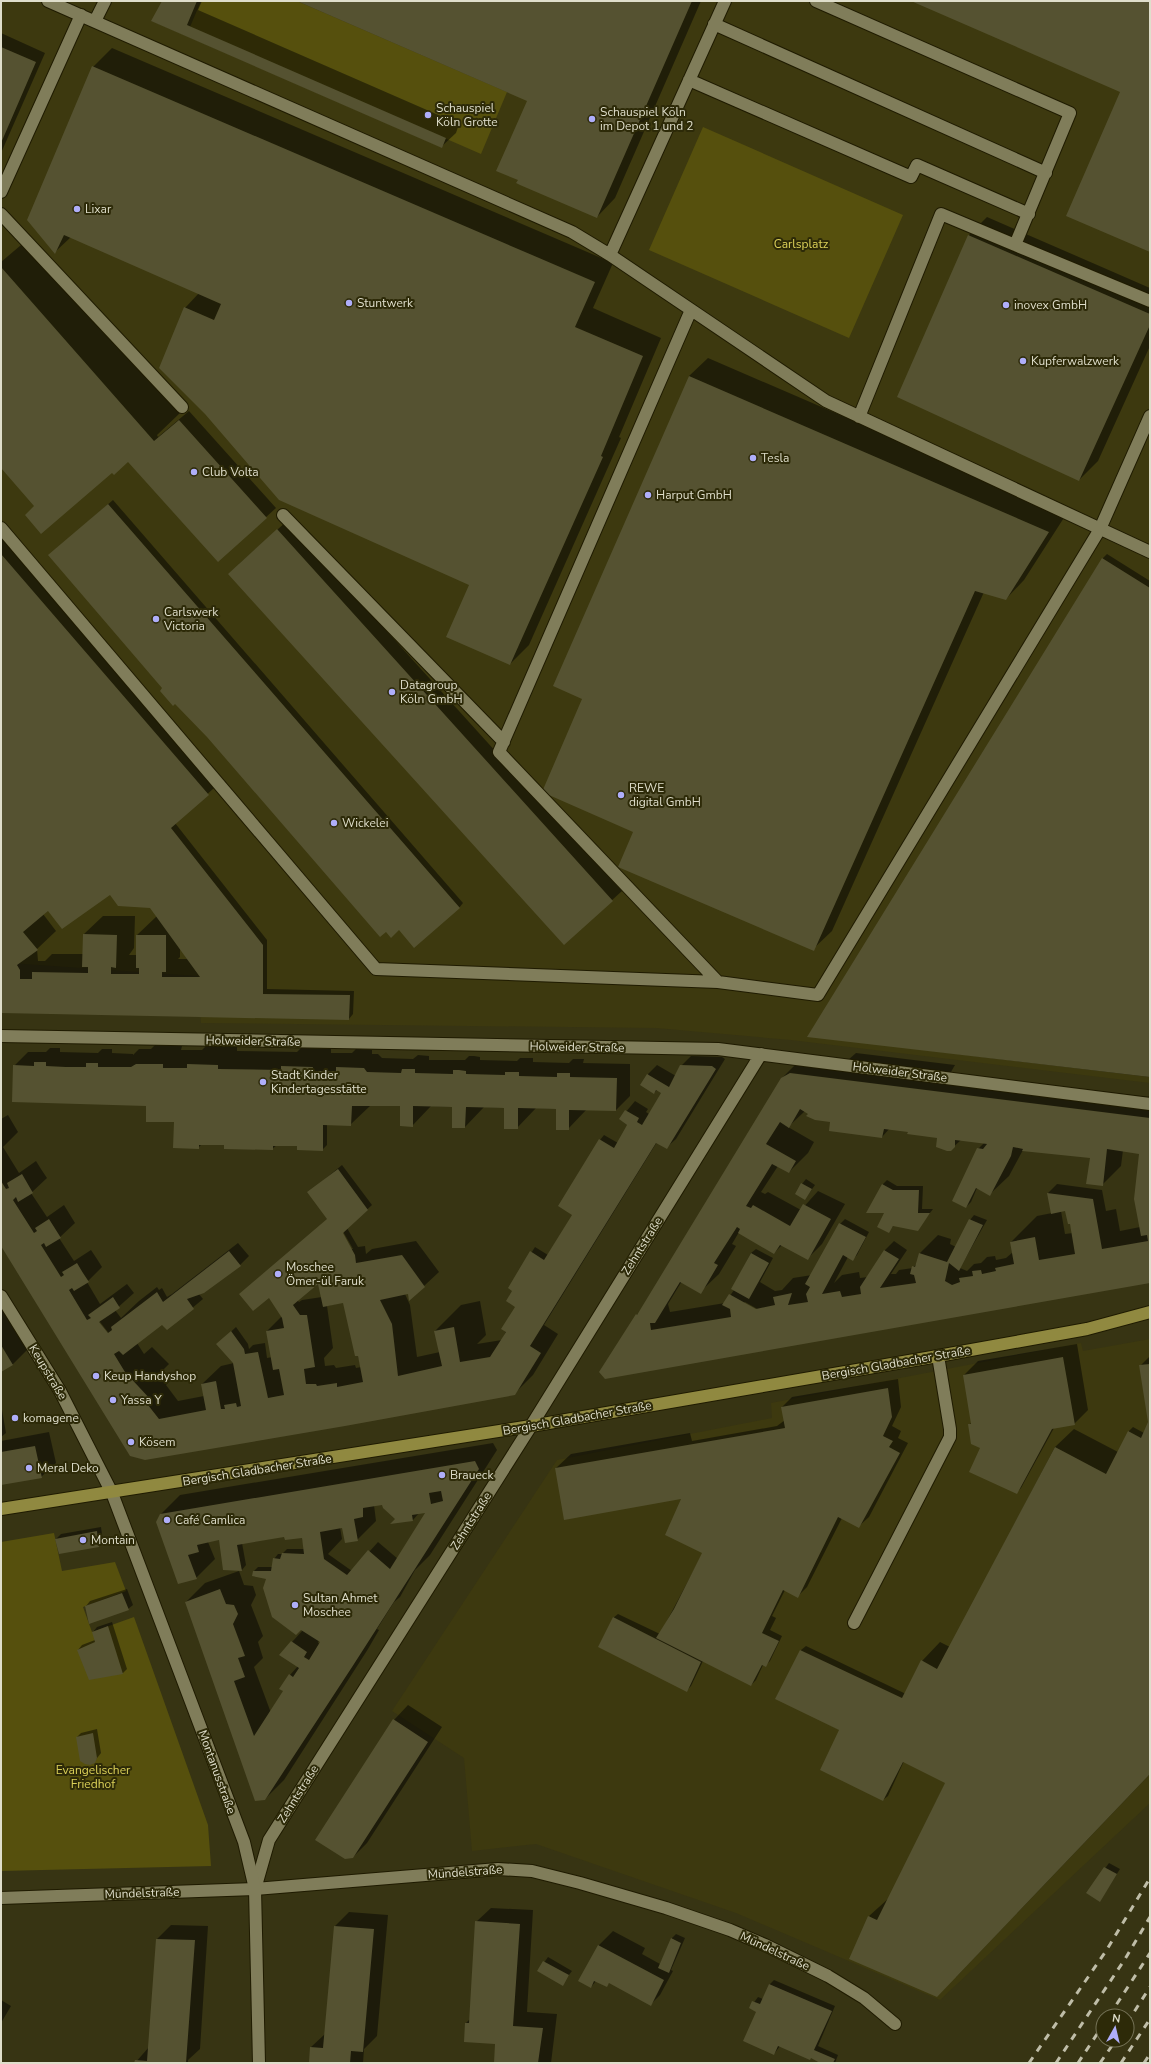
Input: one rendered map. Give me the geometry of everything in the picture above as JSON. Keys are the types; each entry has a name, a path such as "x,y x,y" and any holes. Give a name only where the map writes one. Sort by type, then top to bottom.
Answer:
{"main road":[{"name":"Bergisch Gladbacher Straße","path":"1,1509 112,1493 531,1426 1087,1329 1150,1312"}],"street":[{"path":"48,1 572,232 610,255 826,401 1150,552"},
{"path":"95,21 105,1"},
{"path":"610,255 725,1"},
{"path":"816,1 1070,113 1015,245"},
{"path":"1,192 81,15"},
{"path":"714,24 1046,173"},
{"path":"689,80 911,177 917,165 1029,214"},
{"path":"1,214 182,407"},
{"path":"859,417 941,214 1150,301"},
{"path":"691,310 499,752 718,982"},
{"path":"1,528 376,968 718,982 818,994 1100,529 1150,416"},
{"path":"283,515 504,742"},
{"name":"Holweider Straße","path":"1,1036 718,1049 1150,1104"},
{"name":"Zehntstraße","path":"255,1890 269,1840 531,1426 761,1054"},
{"name":"Keupstraße","path":"1,1296 60,1391 112,1493"},
{"path":"854,1623 950,1437 950,1428 938,1356"},
{"name":"Montanusstraße","path":"112,1493 244,1842 255,1890 259,2063"},
{"name":"Mündelstraße","path":"1,1898 255,1890 498,1869 532,1871 666,1908 730,1930 765,1945 828,1976 864,1998 895,2024"}],"shaded area":[{"path":"1,1 1150,1 1150,1083 791,1040 656,1028 201,1023 198,976 10,963 1,949"},
{"path":"1150,1339 1150,1803 940,2000 736,1913 536,1844 472,1851 464,1758 392,1711 557,1460 772,1418 771,1403 1081,1343 1083,1351"}],"green space":[{"path":"201,1 297,1 507,92 481,154 190,27"},
{"name":"Carlsplatz","path":"703,127 903,215 849,338 649,250"},
{"name":"Evangelischer Friedhof","path":"54,1533 62,1571 115,1562 126,1591 83,1607 92,1632 134,1617 208,1825 211,1866 1,1871 1,1542"}],"building":[{"path":"162,1 197,1 187,25 446,138 442,148 151,21"},
{"name":"Schauspiel Köln im Depot 1 und 2","path":"297,1 692,1 597,218 520,185 516,183 518,180 496,171 527,101"},
{"path":"911,1 1150,1 1150,252 1066,216 1120,92"},
{"path":"1,47 36,62 1,143"},
{"path":"92,66 595,282 575,327 643,356 601,456 603,457 510,665 446,637 469,585 279,500 205,414 159,368 184,307 214,320 221,304 64,235 55,254 27,220"},
{"name":"Kupferwalzwerk","path":"968,235 1150,314 1150,325 1079,481 897,397"},
{"path":"1,267 154,441 179,420 267,518 218,562 128,462 114,475 112,473 41,534 25,515 34,506 1,468"},
{"path":"689,376 1049,532 1006,600 975,591 814,951 618,867 633,832 542,792 582,699 553,686"},
{"path":"108,504 460,908 414,948 399,930 391,938 386,932 380,937 207,737 175,704 173,706 160,691 162,688 48,555"},
{"path":"277,529 613,901 564,945 228,574"},
{"path":"1,554 209,795 171,828 263,945 263,994 350,995 349,1020 1,1013","holes":["110,895 118,906 150,908 200,977 162,977 162,972 166,972 166,935 136,935 136,968 139,968 139,974 111,974 111,967 116,968 117,935 83,934 82,967 88,967 88,973 32,972 32,979 20,979 20,970 17,965 38,950 23,932 48,911 62,929"]},
{"path":"1102,558 1150,588 1150,1077 807,1037"},
{"path":"34,1062 46,1062 46,1066 66,1067 86,1067 86,1063 98,1063 98,1067 131,1067 136,1064 163,1064 163,1068 187,1068 187,1064 218,1065 218,1069 281,1070 281,1066 313,1067 312,1071 336,1071 336,1067 364,1068 367,1072 401,1073 402,1069 415,1069 415,1073 453,1074 453,1070 459,1070 466,1071 466,1074 505,1075 505,1072 519,1072 519,1076 557,1077 557,1073 570,1073 570,1077 617,1078 616,1111 569,1110 569,1130 556,1130 556,1109 518,1108 518,1129 504,1129 504,1108 466,1107 465,1128 452,1128 452,1107 413,1106 413,1127 400,1126 400,1106 352,1106 351,1126 323,1125 323,1151 297,1150 297,1146 273,1146 273,1150 224,1149 224,1145 199,1145 199,1149 173,1148 174,1122 146,1122 146,1106 12,1102 13,1065 34,1066"},
{"path":"680,1065 712,1066 716,1069 667,1149 656,1143 530,1346 541,1353 515,1395 145,1460 130,1456 1,1246 1,1181 6,1189 9,1188 7,1183 22,1174 33,1193 18,1202 16,1197 13,1200 34,1233 37,1231 35,1228 49,1219 61,1238 46,1247 44,1243 41,1245 61,1277 64,1275 62,1272 77,1263 89,1282 74,1291 72,1288 69,1290 87,1320 91,1318 88,1315 113,1297 120,1308 99,1322 108,1333 112,1330 111,1327 157,1292 163,1302 229,1251 241,1266 204,1293 187,1299 194,1309 167,1330 162,1325 123,1355 119,1351 114,1354 125,1372 152,1401 148,1405 159,1419 206,1410 201,1384 216,1381 221,1409 225,1409 224,1405 236,1403 237,1407 241,1406 233,1363 216,1344 231,1331 244,1349 245,1354 258,1352 268,1398 284,1395 279,1369 273,1370 266,1331 284,1328 282,1318 269,1298 253,1311 239,1294 327,1219 307,1192 338,1169 368,1210 343,1233 355,1255 356,1263 402,1255 425,1287 409,1301 408,1294 380,1300 392,1324 398,1376 442,1366 434,1331 454,1327 460,1362 490,1357 506,1332 501,1329 515,1307 506,1301 512,1291 508,1288 530,1251 544,1260 572,1215 558,1206 599,1139 614,1148 627,1125 619,1119 625,1110 639,1118 637,1122 642,1125 661,1093 656,1090 654,1094 640,1085 647,1074 669,1087","holes":["318,1284 323,1307 343,1303 355,1356 358,1356 363,1382 337,1387 337,1383 317,1386 316,1384 306,1384 304,1369 315,1367 307,1315 300,1315 293,1305"]},
{"path":"790,1073 1150,1118 1150,1283 605,1379 599,1372 636,1314 637,1315 781,1078","holes":["800,1109 808,1114 806,1116 815,1120 830,1122 829,1131 882,1138 884,1129 908,1132 907,1134 937,1138 936,1147 947,1151 951,1151 955,1147 955,1140 987,1144 983,1149 977,1148 952,1201 966,1208 976,1188 990,1196 1011,1156 1013,1147 1023,1149 1022,1151 1090,1158 1086,1184 1103,1186 1107,1149 1139,1154 1134,1199 1141,1236 1147,1235 1148,1241 1102,1249 1093,1199 1047,1193 1051,1214 1065,1211 1068,1224 1070,1224 1075,1254 1039,1260 1035,1237 1010,1242 1014,1264 995,1268 996,1271 982,1274 981,1270 972,1271 973,1276 959,1278 960,1282 952,1285 945,1281 949,1263 959,1271 983,1225 969,1219 947,1262 919,1253 915,1267 912,1266 910,1274 914,1275 916,1283 880,1288 899,1259 884,1250 860,1287 861,1294 842,1297 840,1291 822,1294 843,1255 853,1261 866,1237 839,1223 805,1284 810,1287 806,1294 808,1302 788,1305 792,1293 773,1297 775,1305 756,1309 729,1294 722,1305 730,1309 731,1317 651,1330 650,1323 655,1323 680,1282 701,1294 718,1265 714,1263 737,1227 740,1229 738,1233 774,1254 780,1245 808,1260 831,1219 803,1204 790,1226 753,1205 751,1208 746,1206 772,1164 789,1173 796,1161 766,1144 780,1122 789,1128"]},
{"path":"801,1183 812,1189 805,1200 795,1194"},
{"path":"882,1184 893,1190 919,1190 918,1213 930,1213 918,1231 893,1226 889,1233 877,1227 884,1213 866,1213"},
{"path":"751,1253 769,1263 749,1299 731,1289"},
{"path":"1,1345 13,1365 1,1372"},
{"path":"1063,1357 1075,1425 1052,1429 1017,1494 969,1472 980,1448 971,1444 968,1424 971,1424 963,1375"},
{"path":"1150,1364 1150,1774 937,1997 849,1959 868,1916 877,1920 945,1783 903,1762 883,1801 820,1770 839,1730 775,1699 800,1650 902,1698 921,1660 937,1669 1055,1447 1106,1474 1128,1431 1141,1438 1148,1422 1139,1365"},
{"path":"888,1388 892,1417 883,1436 893,1441 889,1447 900,1453 859,1528 838,1517 798,1598 783,1590 762,1633 779,1641 766,1667 762,1665 751,1686 656,1638 674,1609 702,1553 665,1535 681,1499 564,1520 555,1468 785,1428 781,1407"},
{"path":"35,1446 42,1478 1,1485 1,1452"},
{"path":"475,1461 479,1469 265,1800 255,1801 185,1602 220,1589 226,1604 234,1605 238,1614 233,1624 245,1656 238,1658 245,1677 234,1681 254,1736 283,1691 279,1689 289,1674 293,1677 299,1668 279,1655 291,1641 307,1652 304,1657 309,1660 320,1642 301,1630 296,1635 272,1617 263,1588 266,1579 252,1576 253,1571 271,1571 273,1558 280,1559 282,1553 304,1554 302,1538 285,1540 284,1537 237,1545 242,1571 223,1570 219,1540 197,1545 199,1552 188,1555 197,1579 178,1584 156,1522 160,1514","holes":["441,1491 443,1501 431,1504 429,1493","382,1505 383,1508 395,1519 390,1524 413,1521 412,1515 425,1513 390,1569 368,1550 347,1575 324,1559 320,1532 342,1528 345,1543 358,1541 354,1519 363,1517 363,1508"]},
{"path":"97,1531 99,1547 59,1554 55,1539"},
{"path":"122,1593 129,1610 89,1624 85,1606"},
{"path":"613,1617 701,1662 687,1692 598,1647"},
{"path":"108,1626 123,1674 89,1680 77,1650 95,1642 92,1632"},
{"path":"393,1719 428,1742 353,1858 345,1859 315,1840"},
{"path":"93,1733 97,1758 95,1763 90,1765 80,1761 76,1737"},
{"path":"1104,1867 1117,1874 1100,1902 1086,1893"},
{"path":"475,1921 520,1924 513,2026 543,2028 538,2063 494,2063 495,2044 464,2042 465,2023 469,2023"},
{"path":"334,1926 374,1929 363,2052 351,2051 350,2063 309,2063 310,2047 323,2048"},
{"path":"671,1938 681,1943 669,1973 658,1968"},
{"path":"156,1939 195,1940 186,2063 134,2063 135,2060 147,2061"},
{"path":"598,1945 664,1980 651,2006 609,1983 607,1987 594,1981 591,1988 578,1981"},
{"path":"543,1961 569,1975 563,1986 537,1971"},
{"path":"769,1984 832,2011 814,2050 835,2059 833,2063 820,2063 811,2058 810,2060 778,2046 774,2055 743,2041 756,2012 749,2008 752,2001 760,2004"}],"railway":[{"path":"1029,2063 1106,1951 1150,1878"},
{"path":"1056,2063 1125,1959 1150,1917"},
{"path":"1114,2008 1150,1953"},
{"path":"1135,2010 1150,1987"},
{"path":"1121,2063 1150,2019"},
{"path":"1078,2063 1095,2037"},
{"path":"1100,2063 1110,2048"},
{"path":"1144,2063 1150,2054"}],"place":[{"name":"Schauspiel Köln Grotte","path":"428,115"},
{"name":"Schauspiel Köln im Depot 1 und 2","path":"592,119"},
{"name":"Lixar","path":"77,209"},
{"name":"Stuntwerk","path":"349,303"},
{"name":"inovex GmbH","path":"1006,305"},
{"name":"Kupferwalzwerk","path":"1023,361"},
{"name":"Tesla","path":"753,458"},
{"name":"Club Volta","path":"194,472"},
{"name":"Harput GmbH","path":"648,495"},
{"name":"Carlswerk Victoria","path":"156,619"},
{"name":"Datagroup Köln GmbH","path":"392,692"},
{"name":"REWE digital GmbH","path":"621,795"},
{"name":"Wickelei","path":"334,823"},
{"name":"Stadt Kinder Kindertagesstätte","path":"263,1082"},
{"name":"Moschee Ömer-ül Faruk","path":"278,1274"},
{"name":"Keup Handyshop","path":"96,1376"},
{"name":"Yassa Y","path":"113,1400"},
{"name":"komagene","path":"15,1418"},
{"name":"Kösem","path":"131,1442"},
{"name":"Meral Deko","path":"29,1468"},
{"name":"Braueck","path":"442,1475"},
{"name":"Café Camlica","path":"167,1520"},
{"name":"Montain","path":"83,1540"},
{"name":"Sultan Ahmet Moschee","path":"295,1605"}]}
